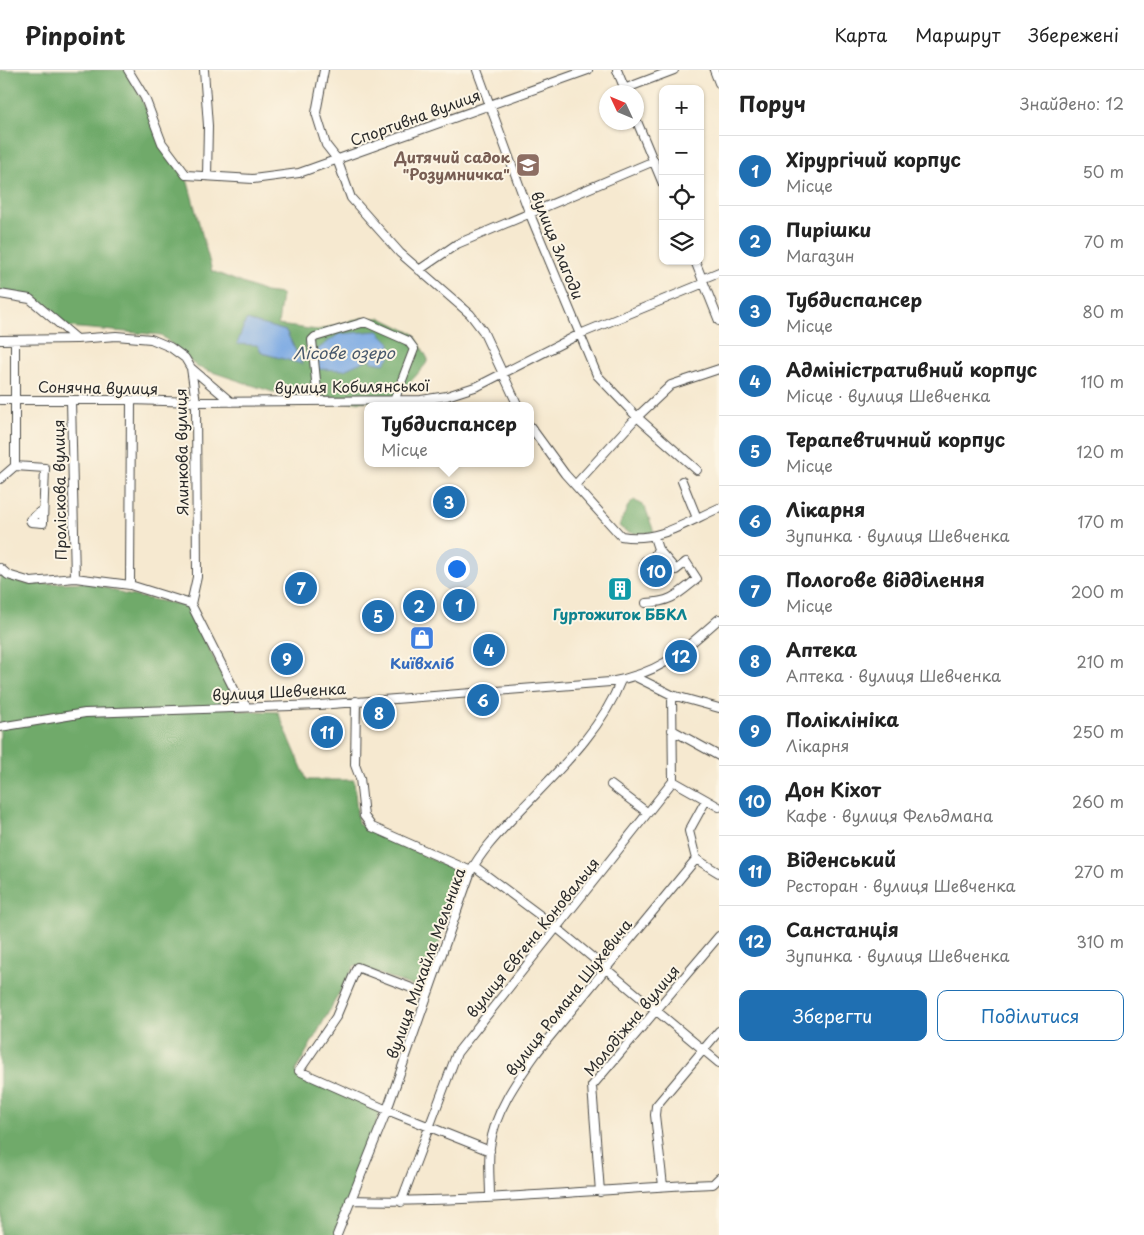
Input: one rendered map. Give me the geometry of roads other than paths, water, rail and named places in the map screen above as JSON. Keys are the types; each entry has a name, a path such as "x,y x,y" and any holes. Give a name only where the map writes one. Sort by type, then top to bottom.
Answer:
{"street":[{"name":"Спортивна вулиця","path":"128,70 145,98 162,143 186,175 254,179 299,173 588,70"},
{"path":"204,70 208,126 207,176"},
{"path":"324,70 316,113 326,145 338,159 351,198 400,253 470,314 483,331 516,402"},
{"name":"вулиця Злагоди","path":"477,70 529,212 597,375 637,417 697,470"},
{"path":"617,70 623,85"},
{"path":"639,85 674,70"},
{"path":"714,70 719,83"},
{"path":"641,130 659,175"},
{"path":"419,270 457,244 529,212 654,161"},
{"path":"697,265 719,321"},
{"name":"вулиця Кобилянської","path":"196,402 394,401 421,400 447,396 478,386 580,334 703,281 719,272"},
{"path":"0,294 30,299 77,339"},
{"path":"318,401 312,340 315,337 366,322 408,341 414,349 394,401"},
{"name":"Ялинкова вулиця","path":"0,340 77,339 116,336 152,339 170,347 184,358 191,368 196,402 197,577 191,604"},
{"path":"15,340 15,466"},
{"path":"191,368 231,402"},
{"path":"576,484 637,417 671,385 719,369"},
{"name":"Сонячна вулиця","path":"0,400 196,402"},
{"name":"Проліскова вулиця","path":"71,400 75,578"},
{"path":"130,585 131,400"},
{"path":"534,431 565,474 621,536 634,538 654,537 719,508"},
{"path":"0,479 15,466 45,468 43,509"},
{"path":"682,481 697,518"},
{"path":"646,603 664,602 673,599 697,579 686,562 676,570 658,549 654,537"},
{"path":"644,567 645,562 654,557 658,549"},
{"path":"0,568 8,575 31,582 75,578 130,585 191,604 237,695 245,707"},
{"name":"вулиця Шевченка","path":"0,727 85,713 283,707 621,680 636,677 672,659 719,618"},
{"path":"636,677 672,695 719,708"},
{"name":"вулиця Михайла Мельника","path":"337,1235 387,1110 472,869 489,844 597,724 621,680"},
{"path":"672,695 673,781 719,807"},
{"path":"356,701 356,765 360,778 364,816 372,828 472,869 557,928 719,1063"},
{"path":"672,730 719,756"},
{"name":"вулиця Євгена Коновальця","path":"401,1202 457,1053 673,781"},
{"path":"611,785 648,813"},
{"path":"706,800 689,831 696,859 719,873"},
{"name":"вулиця Романа Шухевича","path":"490,1197 490,1151 495,1126 518,1079 696,859"},
{"name":"Молодіжна вулиця","path":"600,1192 592,1086 658,1012 719,936"},
{"path":"427,994 357,967 336,1017 299,1071 387,1110 490,1151"},
{"path":"663,1186 654,1115 656,1106 719,1031"},
{"path":"350,1200 401,1202 600,1192 716,1181"}],"water":[{"path":"246,320 286,331 302,364 262,353 257,345 237,344"},
{"name":"Лісове озеро","path":"378,331 390,343 390,356 384,364 372,362 371,358 344,370 318,369 318,349 339,334"}],"place":[{"name":"Дитячий садок \"Розумничка\"","path":"528,165"},
{"name":"Тубдиспансер","path":"449,502"},
{"name":"Дон Кіхот","path":"656,571"},
{"name":"Пологове відділення","path":"301,588"},
{"name":"Гуртожиток ББКЛ","path":"620,589"},
{"name":"Хірургічий корпус","path":"459,605"},
{"name":"Пирішки","path":"419,606"},
{"name":"Терапевтичний корпус","path":"378,616"},
{"name":"Київхліб","path":"422,638"},
{"name":"Адміністративний корпус","path":"489,650"},
{"name":"Санстанція","path":"681,656"},
{"name":"Поліклініка","path":"287,659"},
{"name":"Лікарня","path":"483,700"},
{"name":"Аптека","path":"379,713"},
{"name":"Віденський","path":"327,732"}]}
